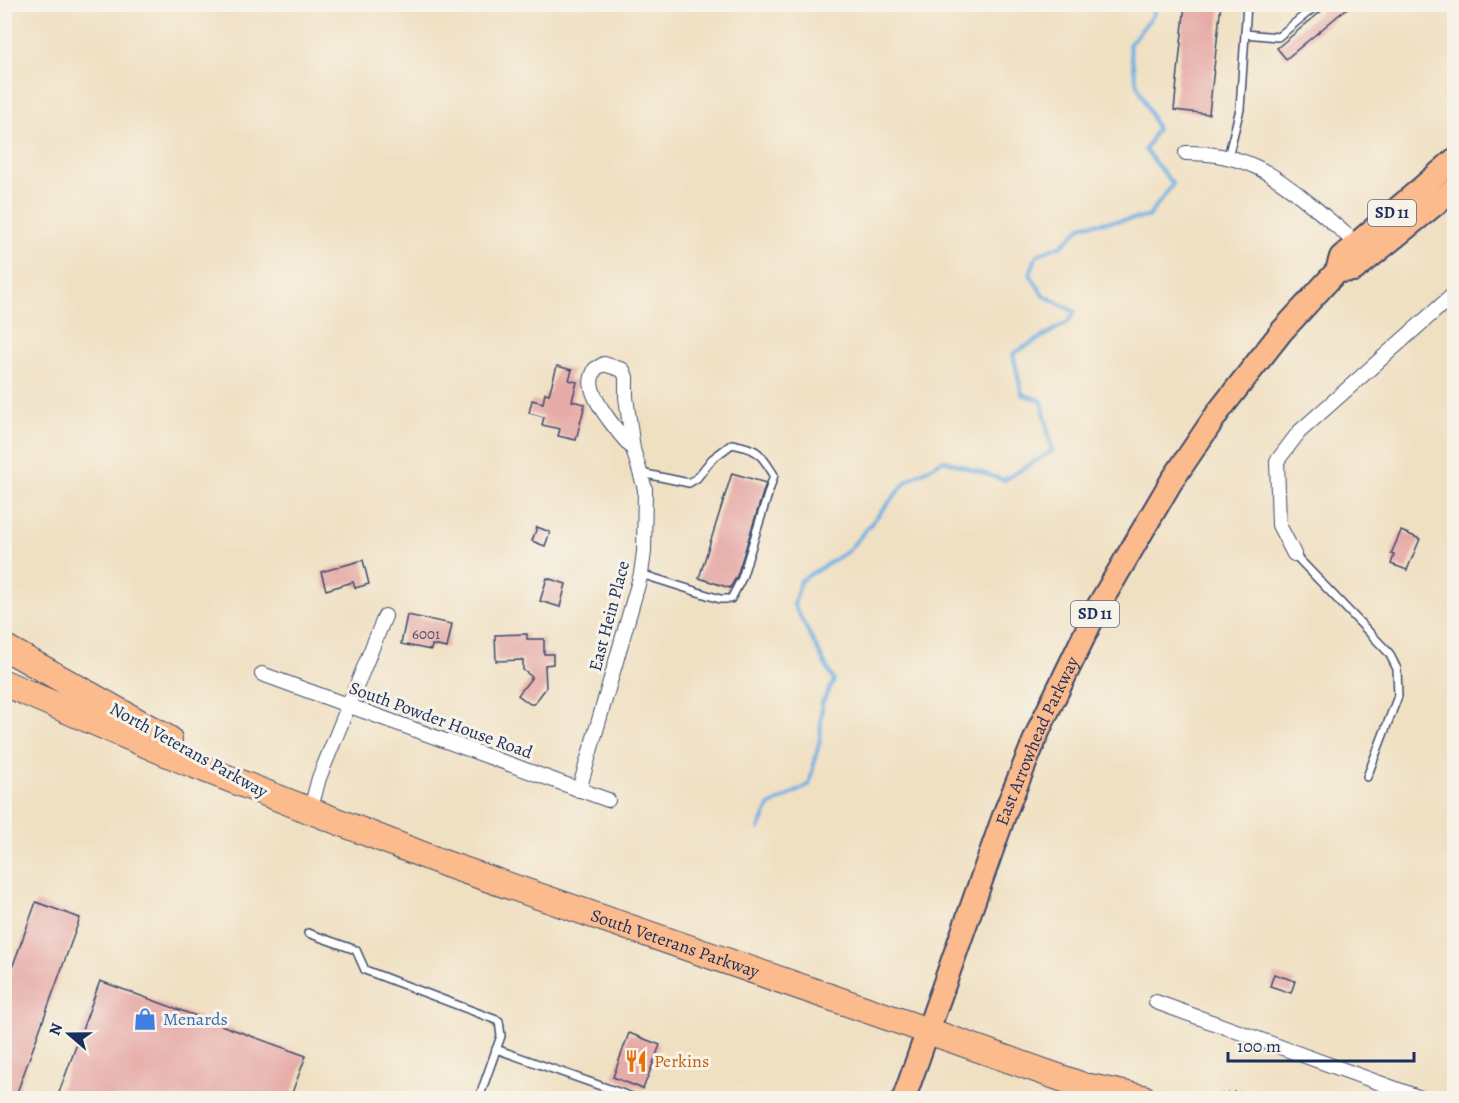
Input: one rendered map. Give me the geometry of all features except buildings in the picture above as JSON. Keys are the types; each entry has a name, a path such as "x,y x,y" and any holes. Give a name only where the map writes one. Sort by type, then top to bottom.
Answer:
{"highway":[{"name":"North Veterans Parkway","path":"4,648 274,798"},
{"name":"North Veterans Parkway","path":"4,683 274,798"},
{"name":"South Veterans Parkway","path":"274,798 457,868 928,1030 1078,1084 1107,1098"},
{"name":"South Veterans Parkway","path":"1078,1084 1143,1098"}],"main road":[{"name":"East Arrowhead Parkway","path":"904,1098 1002,822 1040,727 1105,595 1171,482 1219,411 1282,331 1337,271 1354,270 1363,251 1455,160"},
{"name":"East Arrowhead Parkway","path":"1363,251 1455,189"}],"street":[{"path":"1186,153 1208,153 1228,157 1263,169 1307,201 1363,251"},
{"path":"1294,554 1280,525 1277,461 1299,432 1455,294"},
{"name":"East Hein Place","path":"579,790 641,574 644,552 645,489 633,449 626,397 626,377 623,370 604,364 595,369 591,380 592,390 617,432 633,449"},
{"path":"310,812 319,778 385,616"},
{"name":"South Powder House Road","path":"262,674 608,800"},
{"path":"1156,1002 1421,1098"}],"lane":[{"path":"1228,157 1240,109 1247,4"},
{"path":"1245,34 1278,37 1318,4"},
{"path":"641,473 689,483 697,478 712,459 732,444 746,446 760,453 774,475 742,578 731,598 720,599 641,574"},
{"path":"1294,554 1389,653 1396,669 1398,696 1367,777"},
{"path":"308,933 356,950 365,970 499,1021 501,1036 479,1098"},
{"path":"496,1049 635,1098"}],"path":[{"path":"1210,1098 1231,1092 1249,1092 1279,1098"}],"waterway":[{"path":"759,829 769,806 809,785 820,739 822,703 834,681 794,605 800,581 848,551 907,481 943,460 1004,480 1052,451 1042,401 1022,394 1013,354 1068,322 1075,312 1043,295 1030,274 1037,255 1062,245 1083,225 1148,217 1173,184 1145,150 1157,129 1137,84 1129,45 1154,14 1154,4"}],"place":[{"name":"Menards","path":"145,1019"},
{"name":"Perkins","path":"636,1061"}]}
